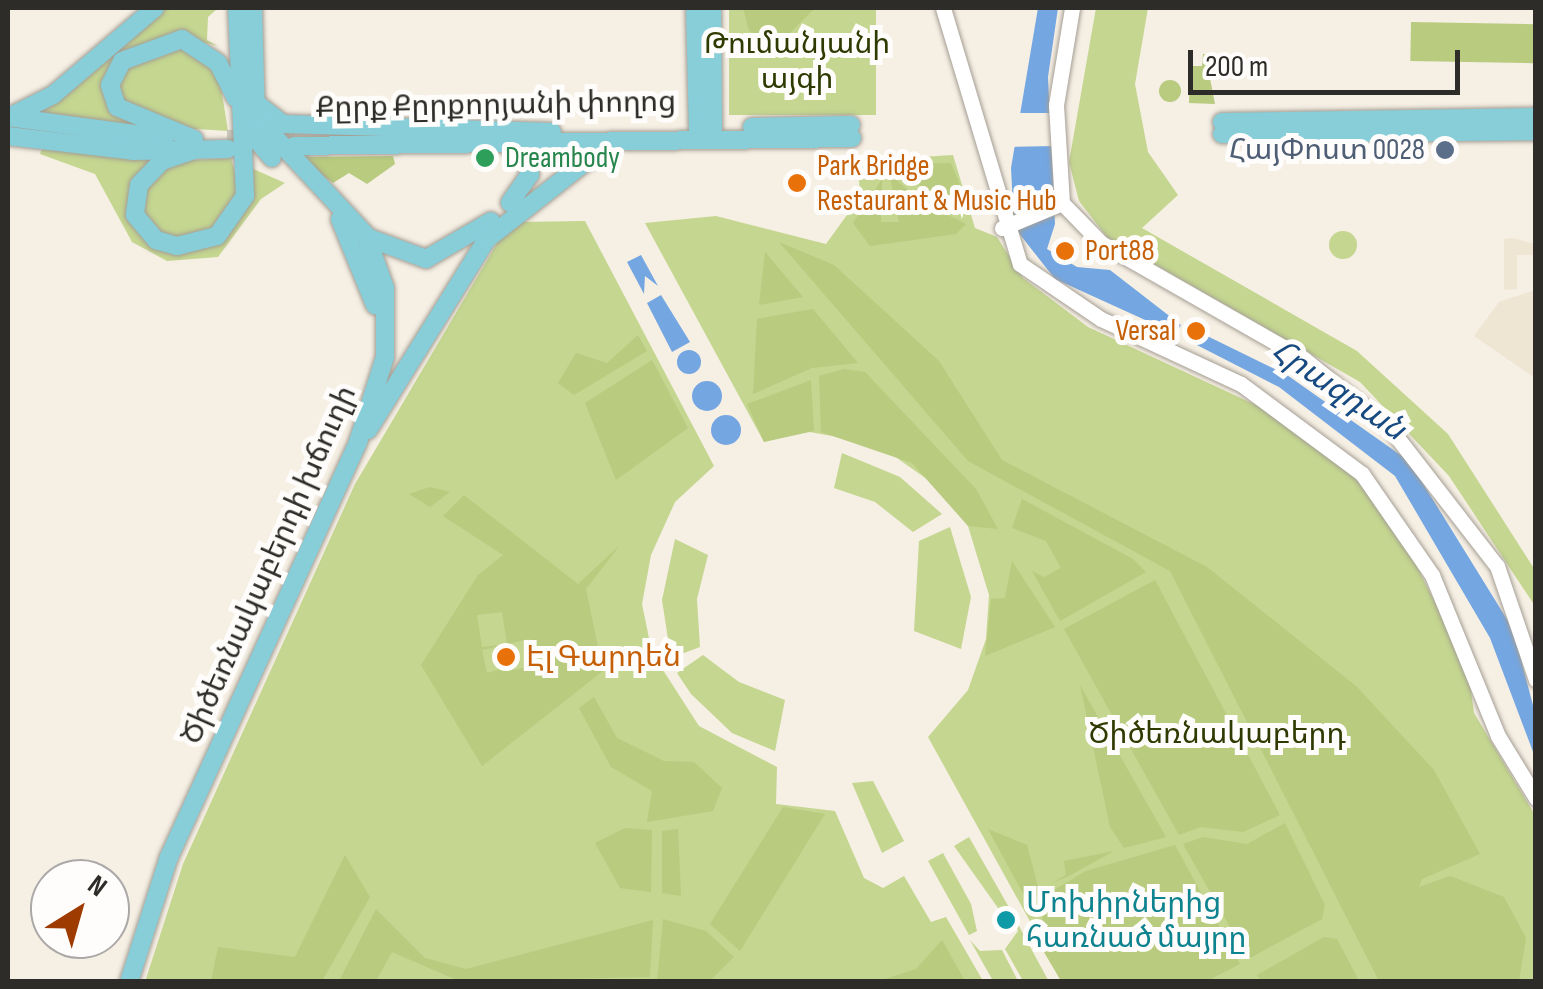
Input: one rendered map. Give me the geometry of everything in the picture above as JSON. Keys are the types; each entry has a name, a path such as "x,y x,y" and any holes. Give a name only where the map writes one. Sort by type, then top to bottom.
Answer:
{"main road":[{"path":"10,116 53,95 155,8"},
{"path":"196,144 162,161 139,185 135,215 156,240 198,244 232,223 245,196 237,8"},
{"path":"252,8 254,86 277,123 552,132"},
{"path":"695,8 707,135"},
{"path":"707,135 712,8"},
{"path":"196,144 117,107 110,85 122,61 167,39 193,43 218,63 240,105"},
{"name":"Ծիծեռնակաբերդի խճուղի","path":"130,982 170,857 358,442 387,335 382,274 366,235 267,136 254,86"},
{"path":"10,116 196,144"},
{"path":"1222,128 1496,124 1536,117"},
{"name":"Ծիծեռնակաբերդի խճուղի","path":"120,982 162,852 351,432 375,359 375,301 357,244 244,124"},
{"path":"1496,124 1536,131"},
{"path":"707,135 852,131"},
{"name":"Քըրք Քըրքորյանի փողոց","path":"552,132 707,135 504,144 294,142 552,132"},
{"path":"8,136 228,144"},
{"path":"358,442 487,239 561,173 614,142"},
{"path":"366,235 400,256 426,259 469,241 528,183 524,156 504,144"}],"street":[{"path":"942,8 1020,264 1068,301 1241,384 1362,474 1432,575 1498,736 1536,798"},
{"path":"1072,8 1056,104 1058,208 1100,243 1304,359 1388,427 1497,566 1536,680"},
{"path":"1008,227 1058,208"}],"shaded area":[{"path":"1504,239 1535,244 1535,255 1517,255 1517,289 1504,290"},
{"path":"1532,291 1536,294 1535,378 1474,336 1499,302"}],"green space":[{"path":"163,8 218,8 208,17 207,40 218,46 170,34 117,58 114,111 156,132 28,113"},
{"name":"Թումանյանի այգի","path":"729,8 876,8 876,115 729,115"},
{"path":"743,8 815,8 779,44 749,31"},
{"path":"1096,8 1148,8 1135,84 1148,152 1178,195 1142,228 1357,351 1448,434 1535,570 1535,606 1449,476 1360,382 1107,237 1079,201 1069,162"},
{"path":"1411,22 1535,24 1534,63 1410,61"},
{"path":"172,44 218,69 228,131 181,128 118,98 119,72"},
{"path":"1203,54 1217,54 1208,68 1215,104 1189,103 1190,66 1202,66"},
{"path":"1170,80 1178,83 1178,99 1170,102 1162,99 1159,91 1162,83"},
{"path":"44,144 151,160 134,180 145,239 223,240 250,201 251,168 285,183 261,199 218,257 167,261 132,242 95,174 40,154"},
{"name":"Ծիծեռնակաբերդ","path":"953,155 975,228 997,237 1023,278 1088,327 1286,419 1386,505 1468,668 1474,713 1535,815 1535,981 1063,981 928,737 968,690 986,639 989,595 968,526 941,489 877,444 804,431 764,442 645,223 716,216 826,244 860,197 858,161"},
{"path":"393,156 395,164 367,184 349,173 333,183 296,157"},
{"path":"231,158 240,192 224,225 191,240 161,236 143,215 147,182 175,161"},
{"path":"951,163 968,204 945,205 892,164"},
{"path":"889,173 921,202 966,224 956,234 870,246 853,223 882,179 881,222 899,222"},
{"path":"585,221 714,466 675,502 651,555 642,604 652,653 699,726 777,767 776,804 835,811 864,878 883,888 904,876 931,922 946,917 983,981 145,982 183,864 355,484 499,240 519,222"},
{"path":"1343,231 1353,235 1357,245 1353,255 1343,259 1333,255 1329,245 1333,235"},
{"path":"779,242 834,265 939,361 1002,460 1207,567 1356,686 1434,770 1480,854 1422,879 1419,887 1450,876 1504,897 1526,938 1519,981 1379,981 1170,571 968,461"},
{"path":"765,252 803,297 759,305"},
{"path":"813,309 858,363 812,368 753,394 757,319"},
{"path":"638,335 647,351 574,395 558,383 576,353 607,363"},
{"path":"652,360 688,428 616,480 585,403"},
{"path":"844,369 865,372 976,489 998,529 968,526 912,463 821,432 819,376"},
{"path":"811,380 814,431 764,442 747,404"},
{"path":"842,453 900,477 942,514 913,532 875,502 834,488"},
{"path":"430,487 450,492 430,507 409,494"},
{"path":"464,495 578,584 620,545 586,589 603,671 482,766 421,665 478,575 503,555 443,516","holes":["502,612 507,644 482,647 477,615","529,639 538,665 514,670 508,644","506,645 511,666 487,673 482,650"]},
{"path":"1022,499 1133,559 1146,572 1060,621 1032,571 1044,577 1061,568 1046,541 1012,528"},
{"path":"950,527 971,597 961,649 914,631 919,541"},
{"path":"675,539 708,555 697,599 700,647 671,658 662,600"},
{"path":"1012,561 1055,627 985,656 991,599 1005,598"},
{"path":"1155,580 1280,815 1243,832 1201,827 1179,835 1064,629"},
{"path":"703,655 739,682 785,700 775,751 732,733 691,694 677,673"},
{"path":"1080,685 1166,837 1124,848 1110,827"},
{"path":"594,697 617,738 664,761 694,762 722,788 713,811 647,822 652,791 611,767 579,708"},
{"path":"873,781 904,841 882,853 852,783"},
{"path":"783,807 825,814 740,951 710,924"},
{"path":"1285,823 1325,905 1322,919 1248,959 1183,844 1203,837 1247,844"},
{"path":"625,828 652,830 651,892 620,888 595,843"},
{"path":"678,829 681,896 662,893 662,831"},
{"path":"988,829 1027,845 1040,894 1027,901"},
{"path":"969,837 1011,911 1003,915 954,846"},
{"path":"1175,845 1240,964 1207,981 1061,981 1038,942 1047,894 1086,871"},
{"path":"1114,851 1052,883 1066,875 1064,861"},
{"path":"943,853 971,904 977,931 969,935 928,861"},
{"path":"345,855 370,897 322,981 211,981 218,947 295,957"},
{"path":"376,909 425,958 466,969 653,920 650,977 459,981 392,952 376,981 339,981"},
{"path":"1013,915 1048,980 1023,981 1005,949 1018,931"},
{"path":"663,919 706,931 734,957 710,981 657,981"},
{"path":"1324,937 1337,939 1359,981 1261,981 1257,975"},
{"path":"942,940 965,981 879,981 916,969"},
{"path":"970,940 980,951 1002,950 1018,981 993,981"}],"water":[{"path":"1038,8 1058,8 1048,77 1055,224 1047,249 1077,267 1110,270 1181,325 1176,334 1055,279 1014,227 1011,168"},
{"path":"641,255 658,286 645,276 644,294 627,262"},
{"path":"661,295 690,342 672,352 647,303"},
{"path":"1197,331 1287,375 1409,461 1513,629 1535,713 1535,757 1490,638 1395,476 1279,387 1191,342"},
{"path":"689,350 701,362 689,374 677,362"},
{"path":"707,381 718,385 722,396 718,407 707,411 696,407 692,396 696,385"},
{"path":"726,415 737,419 741,430 737,441 726,445 715,441 711,430 715,419"}],"pier":[{"path":"1015,113 1054,113 1055,146 1010,147"}],"tunnel":[{"path":"227,139 295,137"}],"place":[{"name":"ՀայՓոստ 0028","path":"1445,150"},
{"name":"Dreambody","path":"485,158"},
{"name":"Park Bridge Restaurant & Music Hub","path":"797,183"},
{"name":"Port88","path":"1065,251"},
{"name":"Versal","path":"1196,331"},
{"name":"Էլ Գարդեն","path":"506,657"},
{"name":"Մոխիրներից հառնած մայրը","path":"1006,920"}],"water label":[{"name":"Հրազդան","path":"1338,391"}]}
